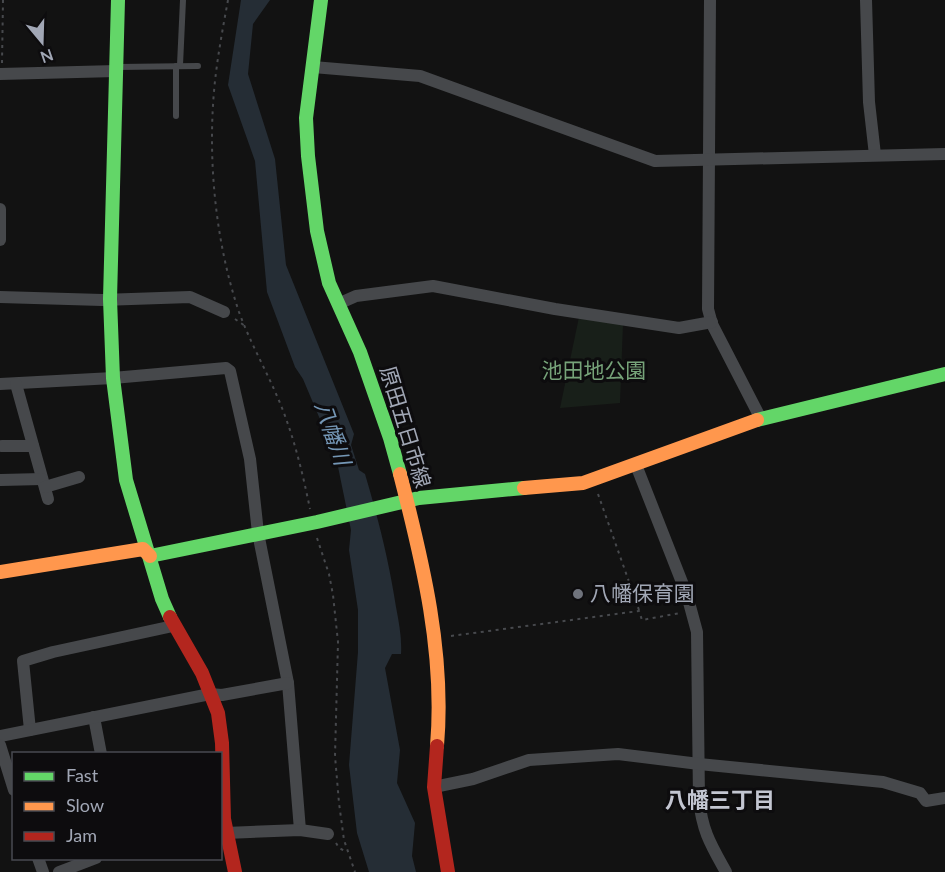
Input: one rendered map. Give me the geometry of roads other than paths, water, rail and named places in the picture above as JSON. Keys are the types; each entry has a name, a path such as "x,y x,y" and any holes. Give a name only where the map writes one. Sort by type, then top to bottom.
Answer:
{"street":[{"path":"118,0 110,299 113,378 126,480 162,599 173,626 202,674 218,713 222,743 224,824 236,872"},
{"name":"原田五日市線","path":"321,0 306,118 308,156 323,261 338,304 360,352 390,438 403,502 411,517 436,638 440,715 434,788 448,872"},
{"path":"710,0 710,100 707,161 708,309 712,322 761,419"},
{"path":"866,0 869,102 875,155"},
{"path":"313,67 420,76 641,158 669,162 945,154"},
{"path":"1,74 116,69"},
{"path":"0,209 0,240"},
{"path":"338,304 356,296 433,286 555,309 679,328 712,322"},
{"path":"0,297 110,299 190,297 224,312"},
{"path":"0,384 113,378 226,368 230,371 250,459 258,533 288,683 300,830"},
{"path":"150,556 419,498 593,480 761,419 945,374"},
{"path":"16,384 45,489"},
{"path":"2,446 33,446"},
{"path":"636,465 687,595 697,632 699,799 703,827 726,872"},
{"path":"1,480 45,489 79,477"},
{"path":"0,572 143,549 150,556"},
{"path":"30,730 23,661 52,652 173,626"},
{"path":"0,736 210,694 222,695 288,683"},
{"path":"94,717 101,752"},
{"path":"0,746 12,784"},
{"path":"434,788 473,779 537,759 618,754 883,782 920,793 926,801 945,798"},
{"path":"224,824 328,834"},
{"path":"59,872 92,864"}],"lane":[{"path":"176,116 183,0"},
{"path":"116,69 198,66"}],"water":[{"name":"八幡川","path":"241,0 270,0 253,24 248,74 275,159 286,265 354,434 351,445 359,470 365,474 390,573 400,630 401,654 392,654 385,668 400,750 397,783 415,823 412,856 416,872 369,872 357,833 349,765 358,652 358,610 349,550 351,530 336,457 303,379 295,367 267,292 255,161 228,85"}],"place":[{"name":"八幡保育園","path":"578,594"}],"district":[{"name":"八幡三丁目","path":"720,800"}],"park label":[{"name":"池田地公園","path":"594,371"}]}
